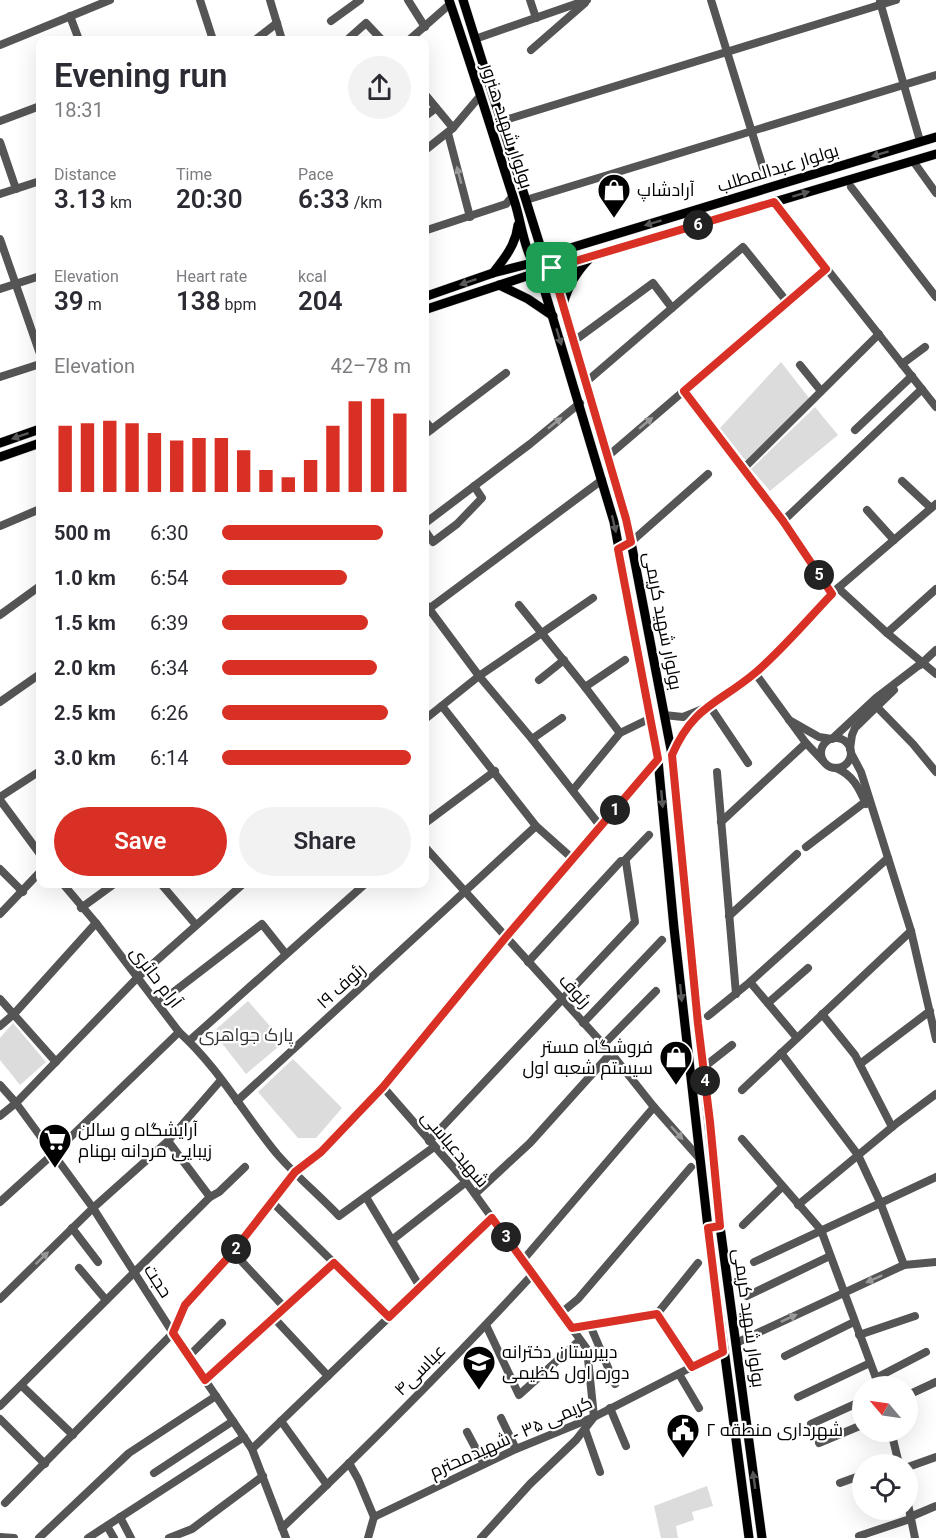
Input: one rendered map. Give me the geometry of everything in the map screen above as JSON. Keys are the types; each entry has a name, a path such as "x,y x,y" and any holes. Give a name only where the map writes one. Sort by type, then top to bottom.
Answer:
{"main road":[{"name":"بولوار شهید هنرور","path":"463,0 544,258"},
{"name":"بولوار شهید هنرور","path":"449,2 513,196 532,263"},
{"name":"بولوار عبدالمطلب","path":"429,295 493,273 532,263 557,252 936,137"},
{"name":"بولوار عبدالمطلب","path":"429,308 552,268 936,154"},
{"path":"493,273 507,255 517,235 519,217"},
{"path":"563,304 573,278 591,257"},
{"name":"بولوار شهید کریمی","path":"544,258 552,268 631,542 672,755 720,1226 762,1538"},
{"name":"بولوار شهید کریمی","path":"532,263 539,272 553,316 614,522 658,759 700,1159 748,1538"},
{"path":"499,285 528,299 553,316"},
{"path":"0,443 36,430"},
{"path":"0,457 36,444"},
{"path":"708,1228 720,1226"}],"street":[{"path":"0,45 110,0"},
{"path":"200,0 212,36"},
{"path":"270,0 281,36"},
{"path":"331,21 360,0"},
{"path":"408,0 425,27"},
{"path":"530,0 536,18"},
{"path":"476,39 588,0"},
{"path":"531,50 588,0"},
{"path":"711,0 763,168"},
{"path":"502,121 880,2 896,0"},
{"path":"414,36 449,2"},
{"path":"880,2 920,141"},
{"path":"70,16 78,36"},
{"path":"260,36 277,23"},
{"path":"351,36 366,23 378,36"},
{"path":"526,200 936,75"},
{"path":"429,147 450,130 480,96"},
{"path":"429,99 450,130 470,217"},
{"path":"0,121 36,108"},
{"path":"429,113 436,108"},
{"path":"0,142 16,189"},
{"path":"913,161 936,193"},
{"path":"0,194 36,182"},
{"path":"851,187 936,297"},
{"path":"429,229 506,204 513,196"},
{"path":"774,202 936,407"},
{"path":"0,239 36,343"},
{"path":"586,382 743,247 788,303"},
{"path":"608,456 826,269"},
{"path":"0,289 36,277"},
{"path":"574,341 653,283 672,308"},
{"path":"743,469 879,334"},
{"path":"902,364 925,347"},
{"path":"0,377 36,365"},
{"path":"800,365 821,391"},
{"path":"429,431 506,373"},
{"path":"855,430 912,376"},
{"path":"783,521 922,390"},
{"path":"684,391 835,591 936,674"},
{"path":"928,397 936,391"},
{"path":"429,520 580,403"},
{"path":"618,549 631,542 708,474"},
{"path":"429,606 602,480"},
{"path":"672,755 691,721 707,706 755,673 835,591 933,506 902,481"},
{"path":"429,536 433,542 457,524 482,498 474,486"},
{"path":"867,510 894,540"},
{"path":"0,526 36,511"},
{"path":"887,633 936,588"},
{"path":"0,615 36,589"},
{"path":"429,716 479,676 593,598"},
{"path":"519,605 620,733"},
{"path":"429,612 601,826"},
{"path":"836,768 846,764 855,728 936,650"},
{"path":"539,680 564,660"},
{"path":"585,687 625,660"},
{"path":"823,760 821,753 823,746 876,698 923,662"},
{"path":"755,673 806,743 828,766 836,768 855,781 879,833"},
{"path":"0,702 36,677"},
{"path":"442,706 536,826 573,859"},
{"path":"664,715 683,717 707,706"},
{"path":"707,706 748,763"},
{"path":"877,706 914,744 936,772"},
{"path":"532,739 562,718"},
{"path":"573,790 620,733 651,718"},
{"path":"789,720 819,737 843,740 861,772 932,1004 936,1039"},
{"path":"721,822 806,743"},
{"path":"5,1503 173,1333 185,1305 233,1252 295,1172 321,1152 383,1087 506,937 658,759"},
{"path":"429,820 495,771"},
{"path":"717,772 736,994"},
{"path":"36,774 0,799 36,848"},
{"path":"806,847 865,802"},
{"name":"رئوف ۱۹","path":"237,1101 536,826"},
{"path":"528,962 621,861 624,861 649,835"},
{"name":"رئوف","path":"429,851 611,1053 700,1159"},
{"path":"729,916 797,854"},
{"path":"708,1016 750,982 888,858"},
{"path":"420,1287 366,1197 431,1144 531,1031 632,925 635,918 624,861"},
{"path":"0,869 23,892"},
{"path":"0,914 36,877"},
{"name":"آرام حائری","path":"66,888 96,923 179,1032 221,1080 278,1155 339,1216 366,1197"},
{"path":"81,908 108,888"},
{"path":"164,888 196,925"},
{"path":"0,1116 138,977 238,888"},
{"path":"189,1041 360,888"},
{"path":"0,1026 14,1014 96,923"},
{"path":"158,1004 262,924 285,953"},
{"path":"742,1090 911,931"},
{"path":"583,1023 662,940"},
{"path":"768,1003 808,968"},
{"path":"750,982 797,1038"},
{"path":"603,1045 656,990"},
{"path":"0,999 56,1062"},
{"path":"860,1064 932,1004"},
{"path":"822,1014 855,1055 892,1127"},
{"path":"0,1202 179,1032"},
{"path":"704,1067 732,1045"},
{"path":"475,1194 530,1143 611,1053"},
{"path":"781,1053 858,1155 880,1202 904,1265"},
{"path":"0,1299 93,1208 168,1141 221,1080"},
{"name":"حجت","path":"0,1085 16,1102 93,1208 173,1333 252,1449 286,1538"},
{"name":"شهیدعباسی","path":"383,1087 466,1182 587,1349 594,1417"},
{"path":"798,1205 892,1127 936,1094"},
{"path":"523,1260 654,1107"},
{"path":"742,1139 820,1230 875,1376"},
{"path":"168,1141 210,1197"},
{"path":"0,1406 210,1197 219,1192 245,1167"},
{"path":"561,1313 578,1299 691,1167"},
{"path":"754,1262 936,1177"},
{"path":"392,1240 466,1182"},
{"path":"743,1225 782,1187"},
{"path":"272,1202 389,1317"},
{"path":"252,1449 492,1218"},
{"path":"72,1228 98,1262"},
{"path":"233,1252 285,1308"},
{"path":"747,1296 830,1256"},
{"path":"736,1343 904,1265 936,1262"},
{"path":"205,1380 334,1263"},
{"path":"572,1328 657,1314 698,1263"},
{"path":"79,1268 106,1300"},
{"name":"عباسی۴","path":"282,1528 486,1325 532,1274"},
{"path":"657,1314 692,1367"},
{"path":"859,1335 915,1316"},
{"path":"274,1318 328,1376"},
{"path":"785,1356 854,1322"},
{"path":"189,1356 222,1323"},
{"path":"486,1325 519,1395 580,1340"},
{"path":"590,1325 615,1384"},
{"name":"کریمی ۳۵ - شهیدمحترم","path":"374,1517 516,1449 594,1417 723,1352"},
{"path":"880,1376 926,1352"},
{"path":"798,1398 870,1363"},
{"path":"679,1374 699,1408"},
{"path":"918,1390 936,1382"},
{"path":"22,1386 73,1435"},
{"path":"39,1538 129,1453 216,1396"},
{"path":"811,1424 852,1406"},
{"path":"610,1408 626,1446"},
{"path":"481,1538 530,1484 576,1440 594,1417"},
{"path":"501,1418 516,1449"},
{"path":"0,1419 3,1425 45,1464"},
{"path":"154,1473 233,1421"},
{"path":"280,1421 327,1485"},
{"path":"585,1428 600,1472"},
{"path":"819,1443 852,1429"},
{"path":"466,1432 484,1464"},
{"path":"88,1538 244,1437"},
{"path":"918,1463 936,1456"},
{"path":"349,1463 374,1517 368,1538"},
{"path":"169,1538 192,1529 263,1476"},
{"path":"840,1483 852,1479"},
{"path":"918,1514 936,1506"},
{"path":"120,1517 131,1538"},
{"path":"859,1536 904,1520"},
{"path":"910,1520 915,1538"},
{"path":"107,1526 114,1538"},
{"path":"0,1537 14,1538"}],"green space":[{"path":"781,362 809,398 746,461 720,428"},
{"path":"815,407 838,435 770,491 751,469"},
{"name":"پارک جواهری","path":"248,1001 284,1042 246,1074 213,1032"},
{"path":"13,1023 46,1062 20,1085 0,1060 0,1038"},
{"name":"پارک جواهری","path":"293,1059 342,1108 316,1138 298,1138 258,1092"},
{"path":"707,1486 713,1506 692,1512 694,1520 676,1526 678,1538 661,1538 654,1506"}],"place":[{"name":"آرادشاپ","path":"614,219"},
{"name":"فروشگاه مستر سیستم شعبه اول","path":"676,1086"},
{"name":"آرایشگاه و سالن زیبایی مردانه بهنام","path":"55,1169"},
{"name":"دبیرستان دخترانه دوره اول کظیمی","path":"479,1391"},
{"name":"شهرداری منطقه ۲","path":"683,1459"}],"route":[{"path":"774,202 826,269 684,391 783,521 832,594 755,673 705,708 691,721 672,755 720,1226 708,1228 723,1352 692,1367 657,1314 572,1328 492,1218 389,1317 334,1263 205,1380 173,1333 185,1305 233,1252 295,1172 321,1152 383,1087 506,937 658,759 618,549 631,542 552,268 774,202"}]}
